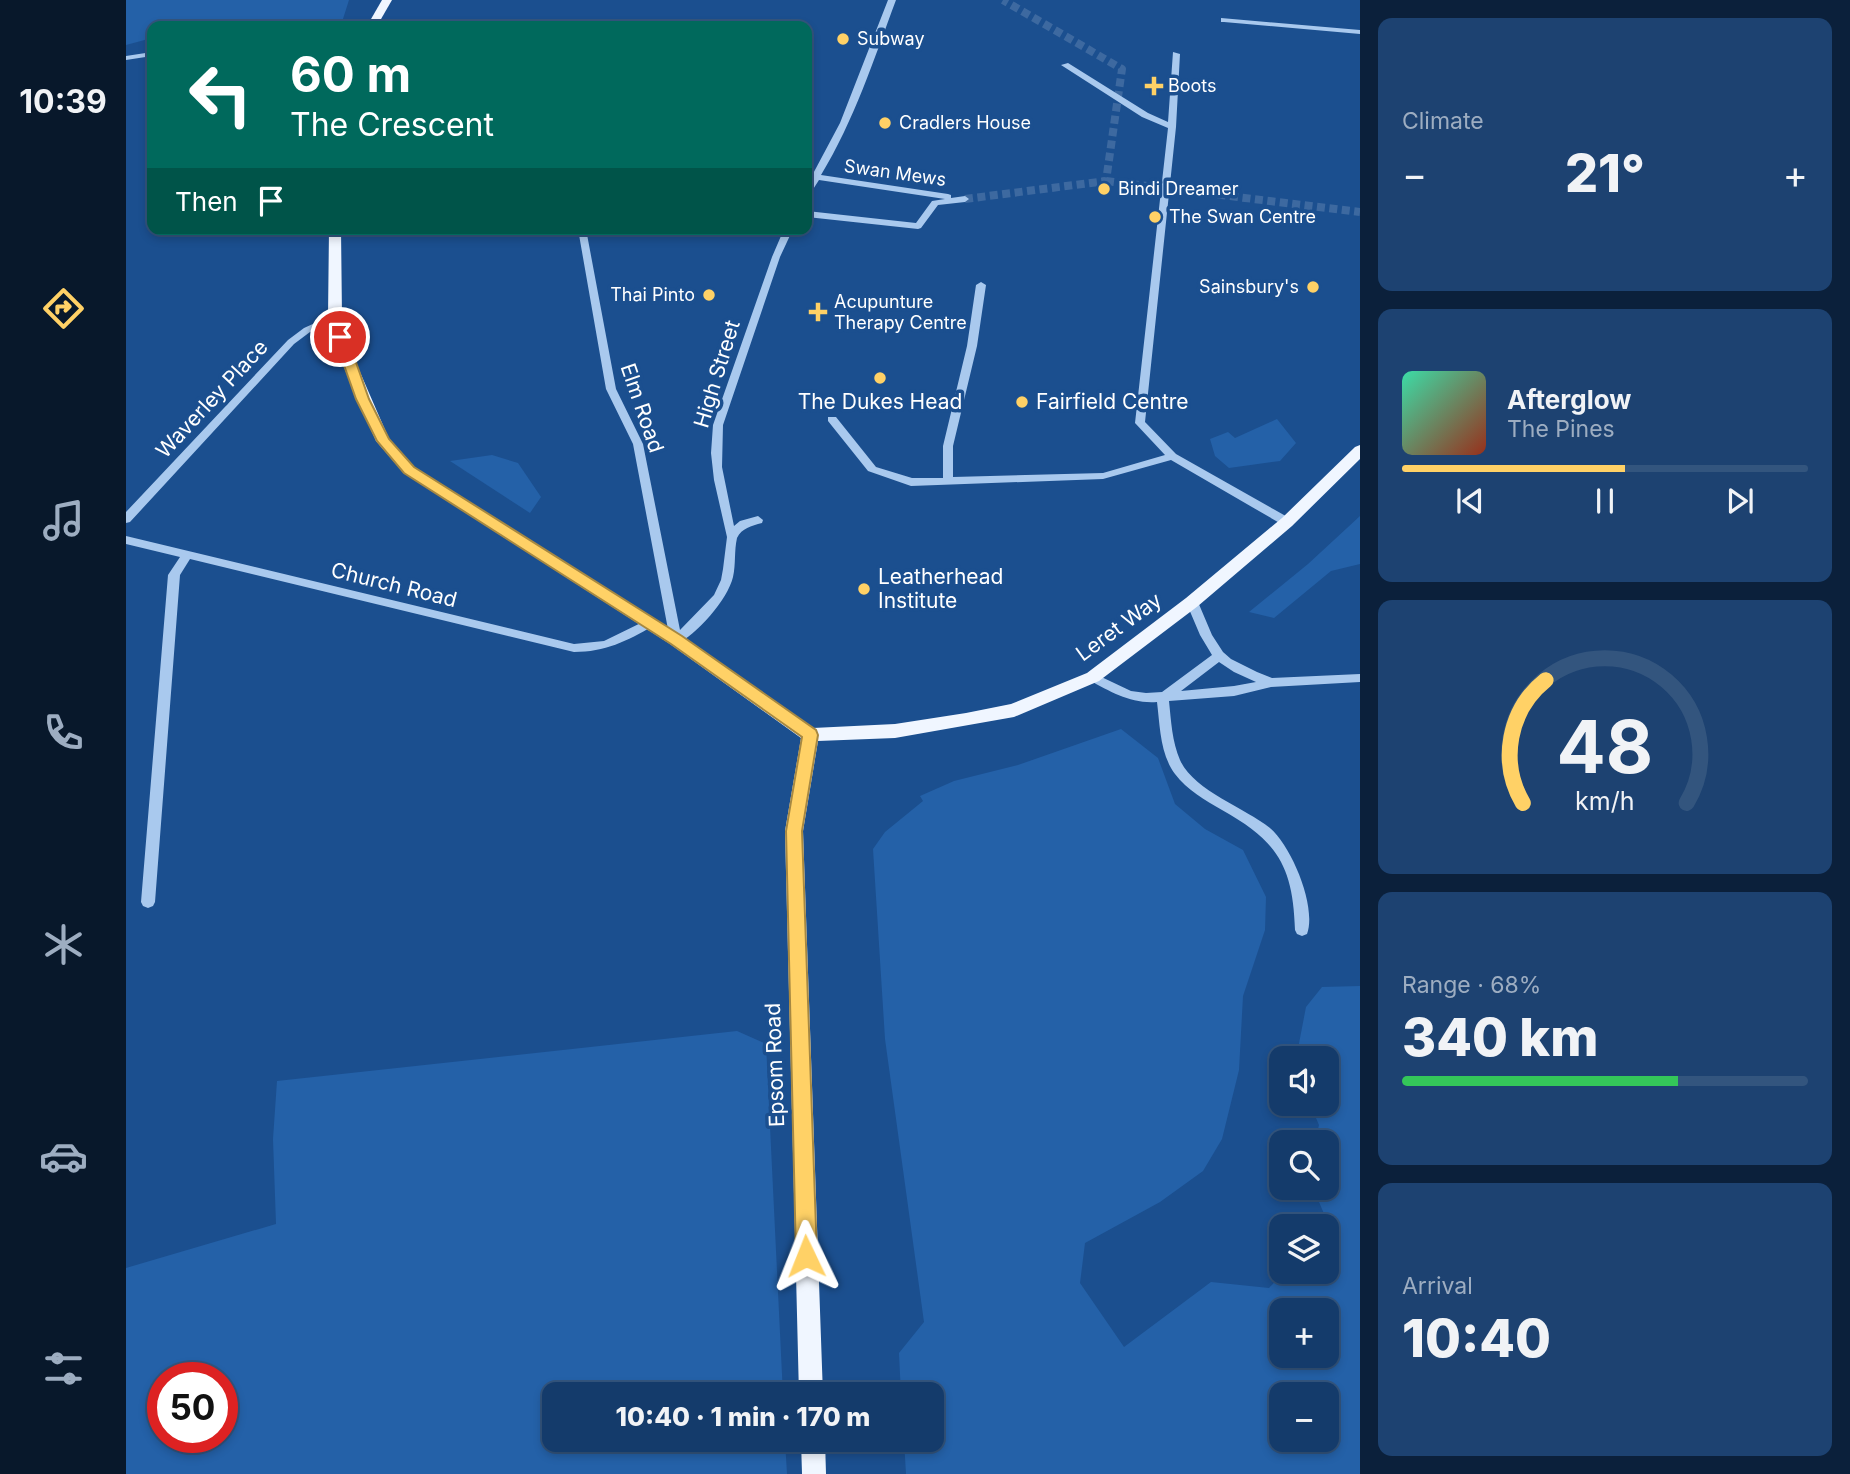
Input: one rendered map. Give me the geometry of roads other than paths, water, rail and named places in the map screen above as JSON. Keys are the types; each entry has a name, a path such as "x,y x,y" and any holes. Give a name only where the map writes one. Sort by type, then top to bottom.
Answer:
{"main road":[{"path":"375,21 387,0"},
{"path":"335,235 335,317 346,356 383,441 409,470 676,640 810,735"},
{"name":"Leret Way","path":"810,735 895,731 966,720 1014,710 1093,677 1192,602 1287,522 1360,450"},
{"name":"Epsom Road","path":"810,735 794,831 811,1382"},
{"path":"813,1452 814,1474"}],"street":[{"path":"812,184 862,83 892,0"},
{"path":"1224,20 1360,32"},
{"path":"1177,54 1172,127 1140,423 1172,456 1287,522"},
{"path":"126,58 147,55"},
{"path":"1065,65 1144,115 1172,127"},
{"name":"Swan Mews","path":"812,215 918,226 935,203 965,199 817,177"},
{"name":"Elm Road","path":"583,235 611,389 638,444 676,640"},
{"name":"High Street","path":"676,640 698,620 723,590 730,566 731,535 717,480 715,448 718,425 776,257 786,235"},
{"path":"948,482 948,446 972,346 981,285"},
{"name":"Waverley Place","path":"126,519 291,342 307,330 335,317"},
{"path":"832,419 872,469 911,482 1103,477 1172,456"},
{"path":"731,535 738,526 758,520"},
{"name":"Church Road","path":"126,540 574,648 597,649 618,641 649,623"},
{"path":"148,902 174,575 187,555"},
{"path":"1192,602 1218,657 1234,668 1271,683"},
{"path":"1163,698 1218,657"},
{"path":"1093,677 1129,695 1163,698 1234,691 1271,683 1360,678"},
{"path":"1163,698 1166,731 1177,769 1204,793 1273,839 1292,874 1302,906 1302,930"}],"tunnel":[{"path":"1003,0 1122,69 1106,181"},
{"path":"965,199 1106,181"},
{"path":"1106,181 1360,212"}],"place":[{"name":"Subway","path":"843,39"},
{"name":"Boots","path":"1154,86"},
{"name":"Cradlers House","path":"885,123"},
{"name":"Bindi Dreamer","path":"1104,189"},
{"name":"The Swan Centre","path":"1155,217"},
{"name":"Sainsbury's","path":"1313,287"},
{"name":"Thai Pinto","path":"709,295"},
{"name":"Acupunture Therapy Centre","path":"818,312"},
{"name":"The Dukes Head","path":"880,378"},
{"name":"Fairfield Centre","path":"1022,402"},
{"name":"Leatherhead Institute","path":"864,589"}]}
